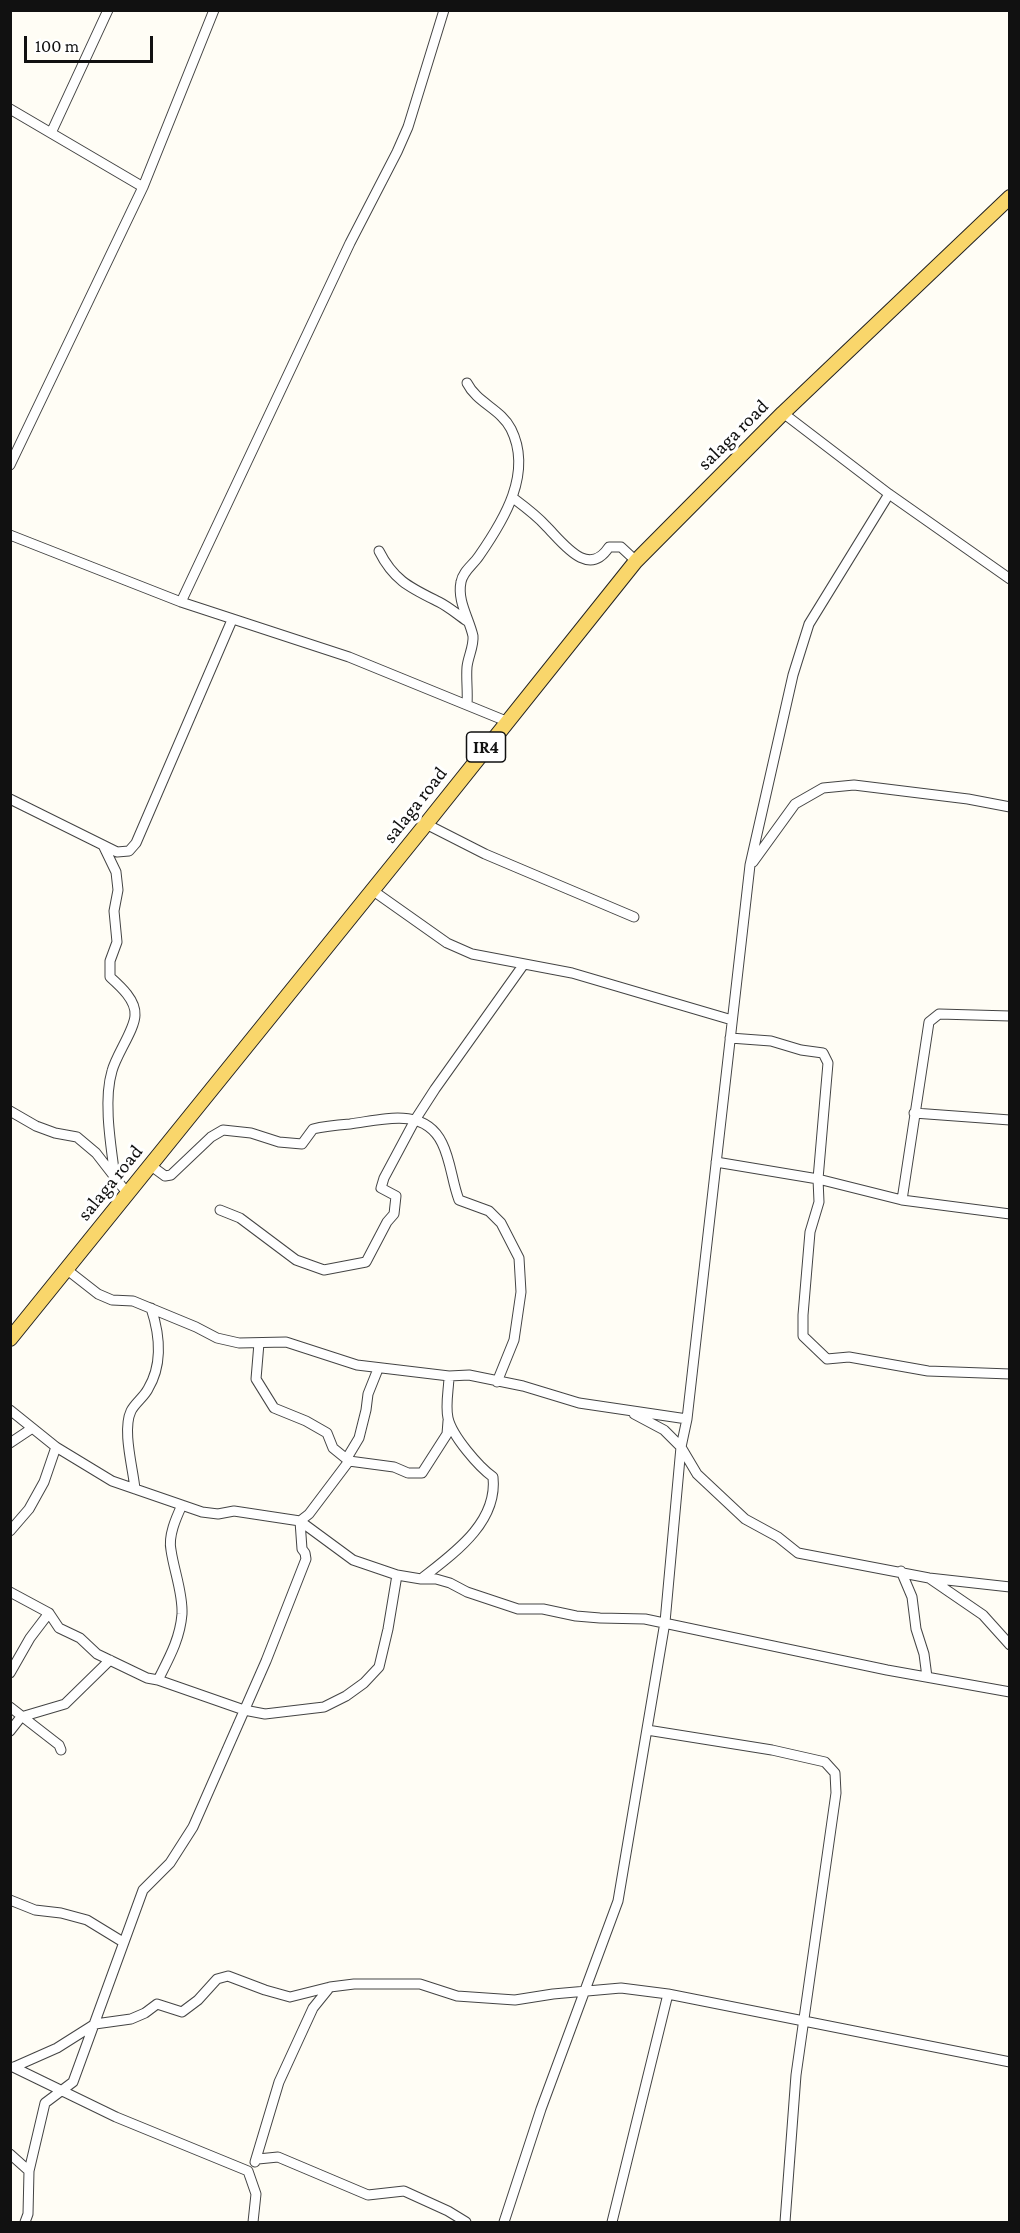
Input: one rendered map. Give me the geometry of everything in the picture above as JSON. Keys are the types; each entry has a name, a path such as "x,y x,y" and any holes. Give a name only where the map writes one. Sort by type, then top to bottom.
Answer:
{"main road":[{"name":"salaga road","path":"10,1339 636,561 783,412 1010,197"}],"street":[{"path":"51,133 108,10"},
{"path":"10,465 142,187 214,10"},
{"path":"181,602 345,254 398,152 411,119 444,10"},
{"path":"10,109 142,187"},
{"path":"467,383 472,394 505,419 517,450 518,471 513,498 496,531 461,580 461,598 473,636 468,665 467,704"},
{"path":"783,412 889,494 1010,579"},
{"path":"504,2223 584,1990 618,1901 666,1622 681,1447 687,1419 750,866 793,675 810,624 889,494"},
{"path":"513,498 535,515 573,553 587,560 596,560 604,555 609,547 621,548 636,561"},
{"path":"10,535 181,602 349,657 506,721"},
{"path":"379,551 396,578 442,603 467,621"},
{"path":"10,799 117,852 129,851 136,843 232,620"},
{"path":"750,866 795,804 823,788 854,785 968,799 1010,807"},
{"path":"426,824 485,854 634,917"},
{"path":"102,844 116,872 118,890 114,910 117,942 110,961 110,978 120,986 132,1003 136,1016 111,1071 108,1119 115,1177"},
{"path":"372,891 447,944 472,954 572,973 732,1020"},
{"path":"220,1210 240,1218 296,1260 324,1270 366,1262 387,1222 394,1214 396,1196 381,1188 384,1178 415,1120 457,1056 524,964"},
{"path":"902,1200 929,1022 939,1014 1010,1016"},
{"path":"730,1038 771,1041 801,1050 823,1053 828,1062 818,1179 819,1202 810,1232 803,1336 827,1359 849,1357 927,1371 1010,1374"},
{"path":"10,1111 55,1134 77,1137 96,1154 127,1193"},
{"path":"914,1113 1010,1120"},
{"path":"150,1165 165,1176 171,1175 211,1137 224,1130 251,1133 279,1142 302,1144 313,1129 391,1117 415,1120 431,1127 441,1140 447,1154 459,1200 489,1211 501,1223 519,1258 521,1292 514,1340 497,1382"},
{"path":"716,1162 818,1179 902,1200 1010,1214"},
{"path":"66,1269 98,1294 112,1300 133,1301 217,1338 239,1343 286,1342 328,1358 378,1369 402,1369 449,1376 469,1375 523,1386 579,1403 687,1419"},
{"path":"135,1489 126,1434 131,1411 148,1389 158,1365 158,1330 151,1308"},
{"path":"259,1343 256,1379 274,1408 306,1421 327,1433 333,1448 348,1460 394,1467 408,1473 422,1473 447,1434 449,1376"},
{"path":"300,1521 309,1515 348,1460 359,1438 368,1394 378,1369"},
{"path":"10,1410 56,1447 112,1481 202,1512 218,1514 234,1511 300,1521 353,1560 397,1575 450,1582 475,1595 518,1609 543,1609 576,1616 666,1622 927,1677 1010,1692"},
{"path":"630,1411 664,1430 681,1447 697,1474 745,1519 778,1538 798,1553 929,1578 1010,1587"},
{"path":"421,1579 448,1558 479,1528 495,1490 493,1478 483,1470 458,1438 448,1418"},
{"path":"10,1443 31,1429"},
{"path":"10,1531 29,1509 44,1482 56,1447"},
{"path":"158,1680 178,1641 182,1612 170,1548 176,1519 182,1505"},
{"path":"25,2223 28,2214 29,2171 45,2103 73,2082 143,1890 170,1863 193,1827 266,1661 306,1559 302,1549 300,1521"},
{"path":"901,1571 912,1597 916,1629 924,1654 927,1677"},
{"path":"10,1592 49,1613 60,1628 80,1638 97,1654 147,1678 244,1710 265,1714 324,1707 346,1696 364,1683 379,1667 397,1575"},
{"path":"929,1578 983,1615 1010,1645"},
{"path":"10,1673 30,1638 49,1613"},
{"path":"10,1731 21,1717 66,1704 111,1660"},
{"path":"10,1707 58,1745 61,1750"},
{"path":"647,1730 814,1759 825,1762 836,1773 836,1793 796,2075 785,2223"},
{"path":"10,1900 35,1910 61,1913 87,1920 123,1942"},
{"path":"12,2067 57,2048 95,2024 131,2019 158,2004 182,2012 198,2000 217,1979 228,1976 290,1997 330,1987 354,1984 420,1984 457,1996 515,2001 584,1990 621,1988 668,1994 1010,2062"},
{"path":"248,2171 258,2160 279,2082 313,2008 330,1987"},
{"path":"612,2223 668,1994"},
{"path":"12,2067 116,2117 248,2171 256,2193 253,2223"},
{"path":"10,2154 29,2171"},
{"path":"258,2160 278,2157 368,2195 404,2191 448,2211 466,2223"}]}
